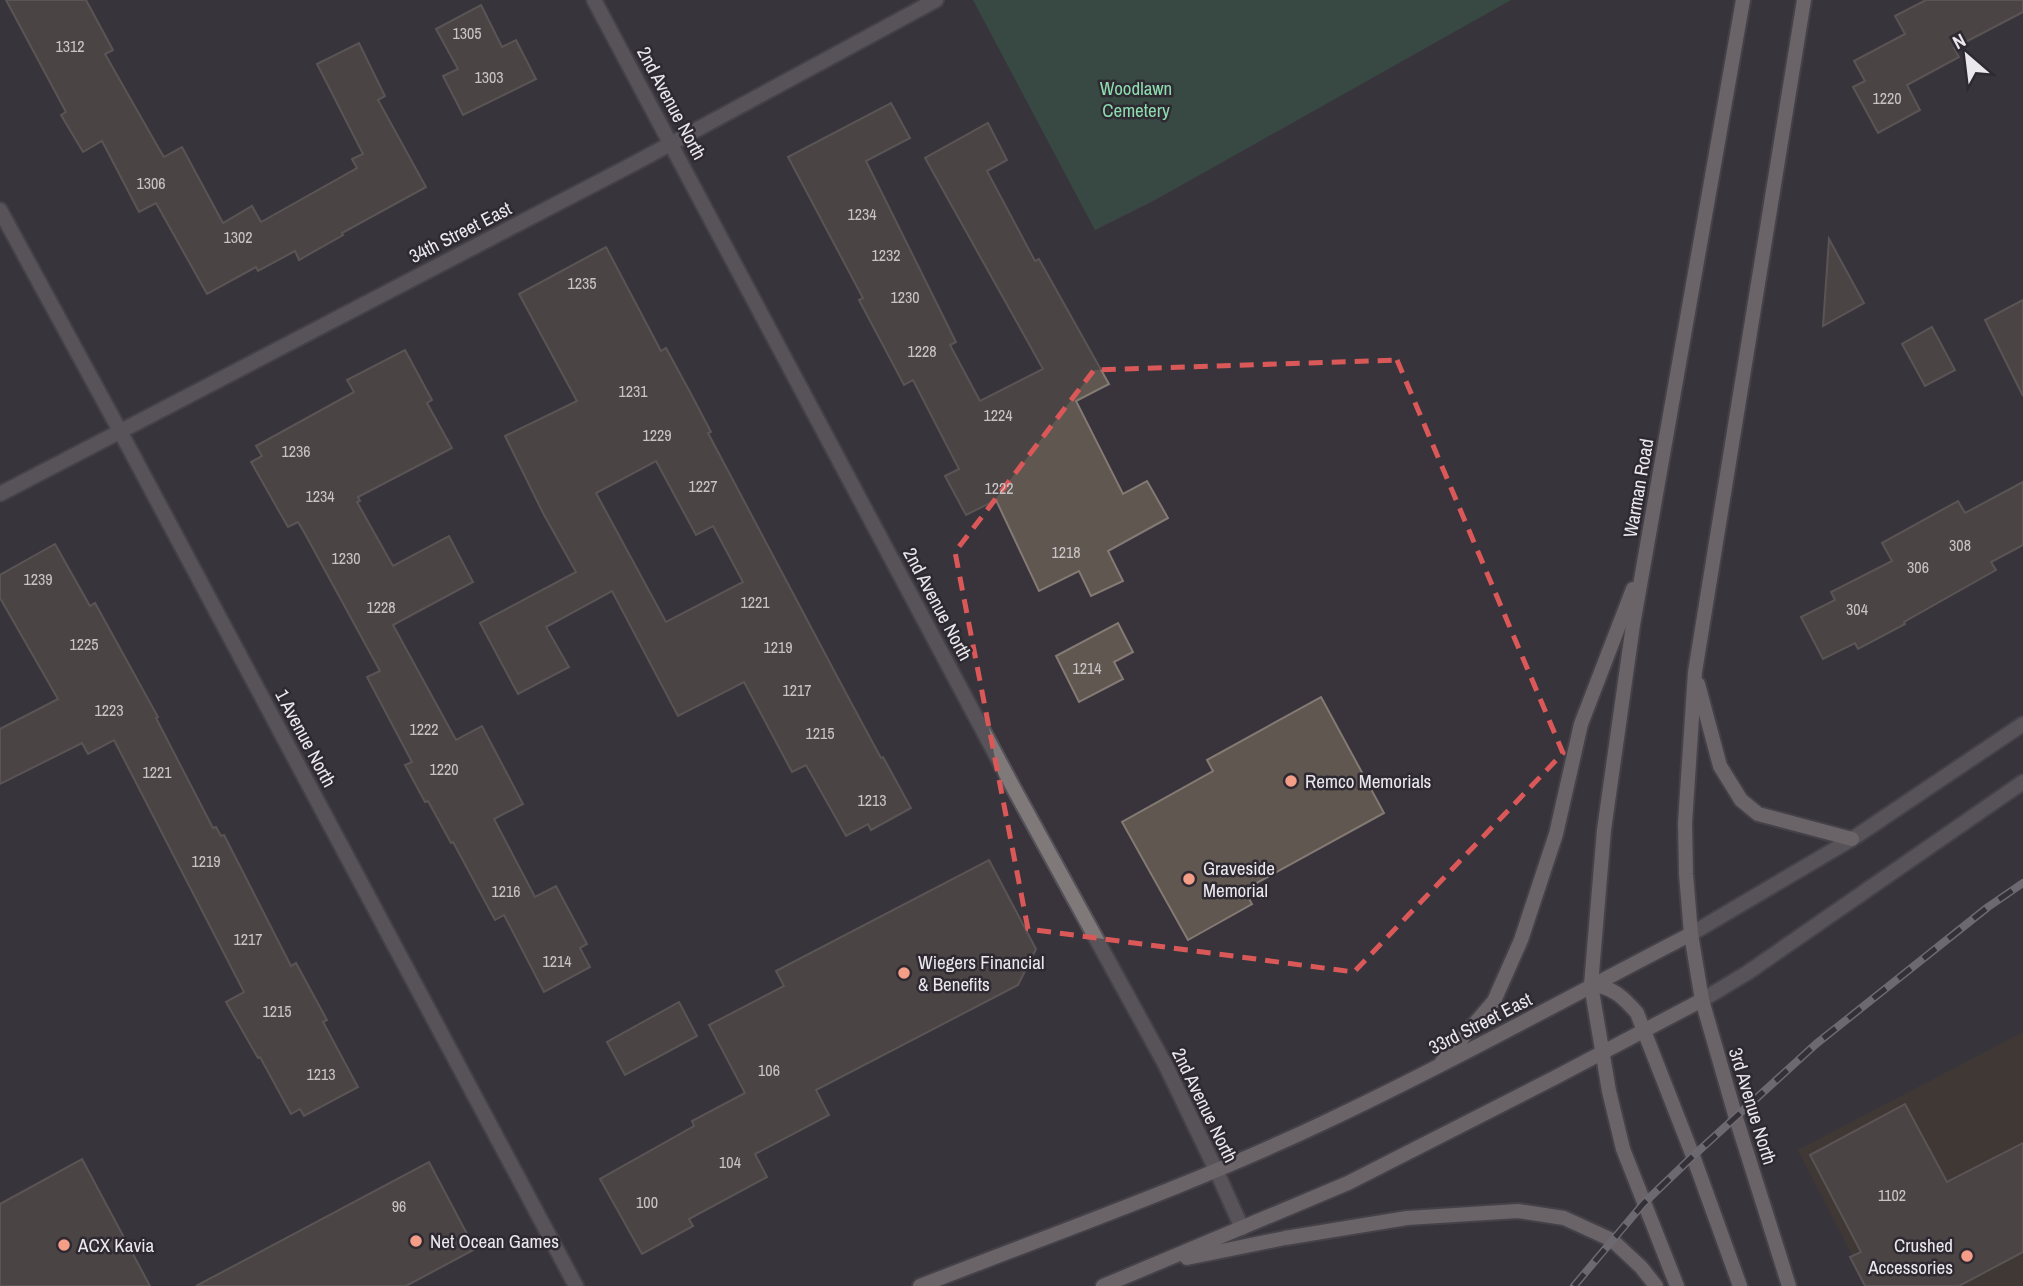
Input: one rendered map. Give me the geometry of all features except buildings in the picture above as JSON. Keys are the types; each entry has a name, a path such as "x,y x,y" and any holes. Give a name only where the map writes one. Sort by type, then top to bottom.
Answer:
{"main road":[{"name":"Warman Road","path":"1591,985 1604,830 1633,625 1743,0"},
{"path":"1691,934 1685,823 1695,672 1804,0"},
{"path":"1439,1066 1494,1001 1521,940 1556,834 1581,724 1646,555"},
{"path":"1695,672 1720,766 1741,800 1758,814 1852,839"},
{"name":"33rd Street East","path":"920,1286 1216,1170 1322,1124 1691,934"},
{"name":"3rd Avenue North","path":"1691,934 1702,1000 1788,1286"},
{"path":"1677,1286 1623,1149 1609,1091 1591,985 1603,986 1627,1001 1637,1013 1740,1286"},
{"path":"1103,1286 1348,1183 1702,1000"},
{"path":"1158,1264 1285,1238 1407,1218 1518,1212 1564,1218 1612,1240 1656,1286"}],"street":[{"name":"2nd Avenue North","path":"594,0 1013,787 1166,1066 1242,1228"},
{"name":"34th Street East","path":"0,494 671,144 936,0"},
{"name":"1 Avenue North","path":"0,209 576,1286"},
{"name":"33rd Street East","path":"1691,934 1852,839 2023,724"},
{"path":"1702,1000 1747,973 2023,782"}],"highlighted area":[{"path":"1397,360 1563,753 1354,972 1028,929 955,552 1094,370"}],"shaded area":[{"path":"2023,1032 2023,1286 1868,1286 1798,1150"}],"green space":[{"name":"Woodlawn Cemetery","path":"973,0 1511,0 1155,200 1095,230"}],"railway":[{"path":"1574,1286 1643,1204 1816,1044 1988,907 2023,883"}],"place":[{"name":"Remco Memorials","path":"1291,781"},
{"name":"Graveside Memorial","path":"1189,879"},
{"name":"Wiegers Financial & Benefits","path":"904,973"},
{"name":"Net Ocean Games","path":"416,1241"},
{"name":"ACX Kavia","path":"64,1245"},
{"name":"Crushed Accessories","path":"1967,1256"}]}
